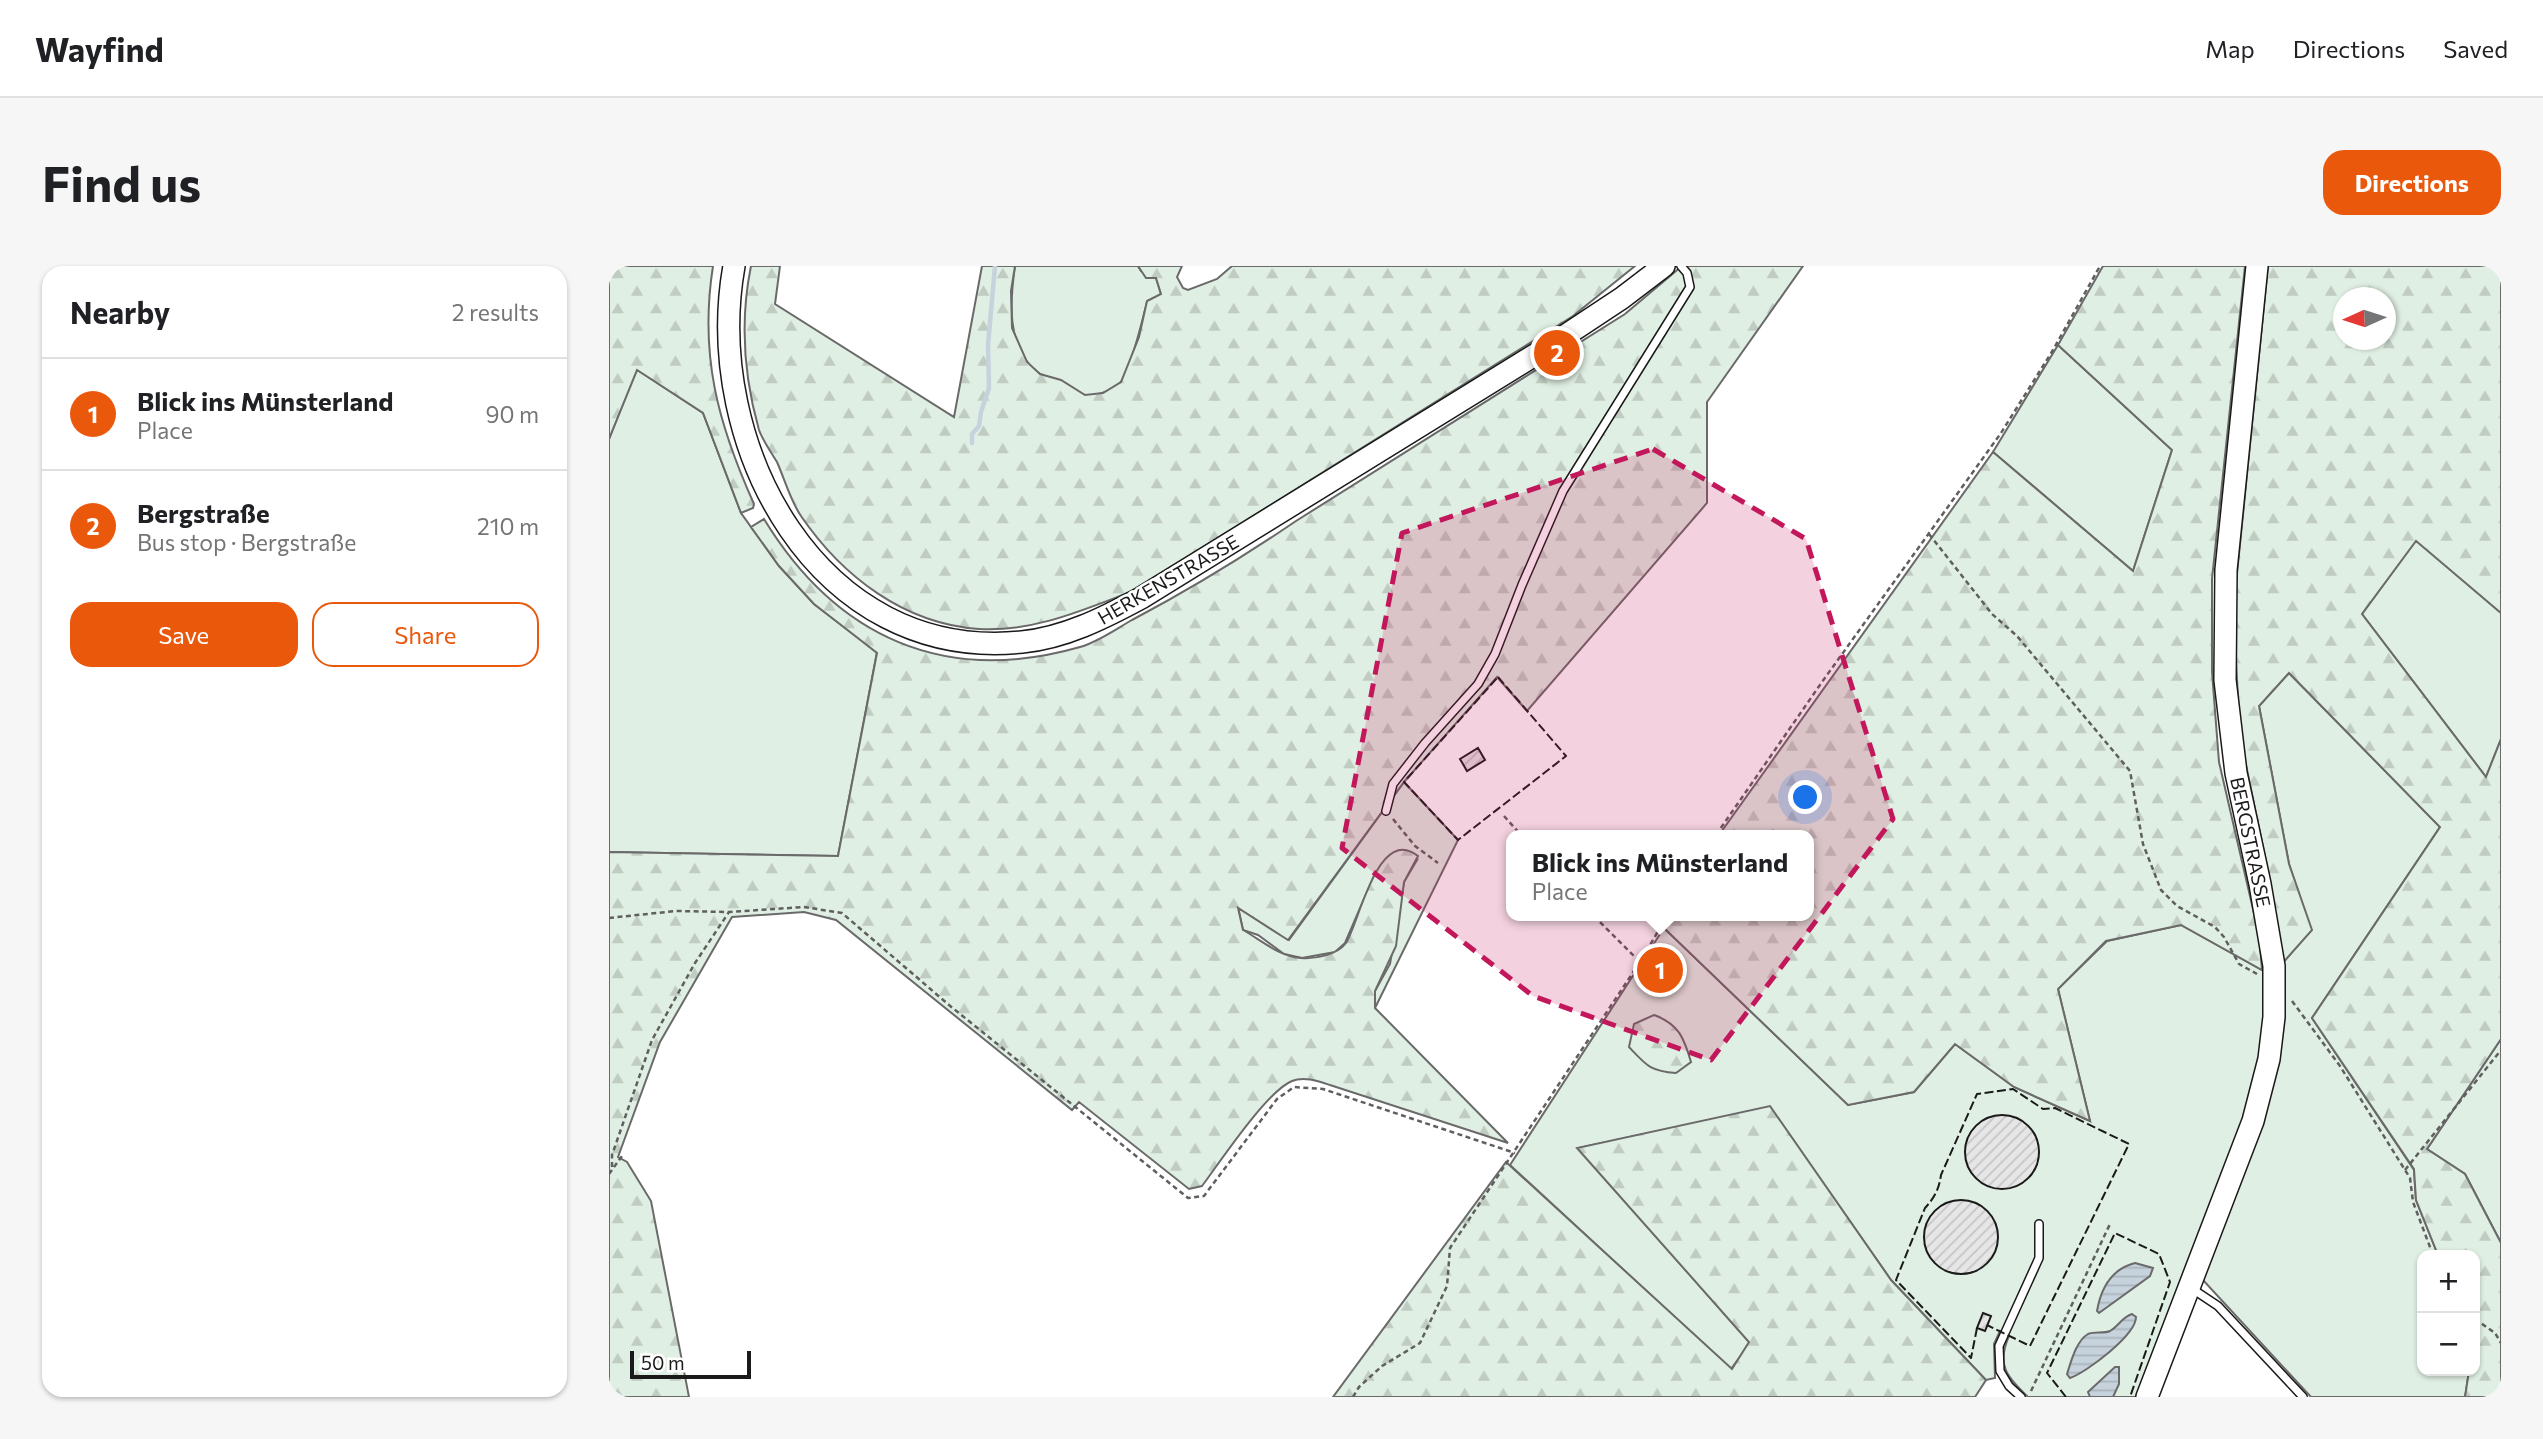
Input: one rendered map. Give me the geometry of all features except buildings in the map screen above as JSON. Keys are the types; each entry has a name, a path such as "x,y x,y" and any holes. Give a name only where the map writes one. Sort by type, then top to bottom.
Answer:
{"main road":[{"name":"HERKENSTRASSE","path":"734,266 727,318 729,355 737,406 748,449 789,528 812,559 837,585 866,607 922,632 962,641 988,643 1045,638 1116,612 1521,362 1622,298 1664,266"},
{"name":"BERGSTRASSE","path":"2147,1397 2253,1121 2269,1059 2275,984 2268,924 2236,773 2225,680 2226,570 2257,266"}],"lane":[{"path":"1387,811 1393,784 1425,743 1478,684 1495,654 1563,491 1690,287 1687,273 1681,266"},
{"path":"2021,1397 2009,1386 2000,1371 1999,1346 2039,1258 2039,1223"},
{"path":"2189,1287 2218,1306 2302,1397"}],"path":[{"path":"1719,830 1829,671 2001,433 2053,350 2100,266"},
{"path":"1929,534 1992,614 2017,636 2130,771 2143,844 2161,890 2177,906 2215,927 2224,937 2239,964 2275,984 2298,1007 2340,1066 2410,1178 2413,1202 2431,1250"},
{"path":"1387,811 1415,846 1438,863"},
{"path":"1504,816 1517,830"},
{"path":"609,918 676,911 729,912 804,907 842,913 949,1005 1188,1198 1204,1196 1277,1099 1294,1087 1323,1088 1515,1153"},
{"path":"612,1167 612,1155 652,1040 695,963 729,912"},
{"path":"1599,921 1640,962"},
{"path":"1353,1397 1359,1387 1382,1366 1420,1343 1447,1286 1450,1248 1515,1153 1664,921"},
{"path":"2405,1170 2501,1050"},
{"path":"609,1174 622,1156"},
{"path":"2028,1397 2110,1224"},
{"path":"2480,1322 2495,1333 2501,1343"}],"highlighted area":[{"path":"1653,449 1806,539 1893,819 1711,1060 1533,996 1342,848 1402,533"}],"green space":[{"path":"609,266 713,266 708,329 710,359 730,446 754,504 753,508 741,513 703,413 637,370 609,439"},
{"path":"751,266 780,266 775,304 954,417 982,266 1015,266 1011,291 1012,328 1027,362 1040,374 1061,380 1085,395 1103,393 1121,382 1139,337 1147,301 1161,294 1156,278 1146,278 1138,266 1182,266 1177,277 1183,288 1188,290 1217,279 1232,266 1635,266 1573,316 1133,591 1039,623 979,629 925,618 877,593 836,558 801,516 777,462 761,434 750,390 745,348 745,307"},
{"path":"1015,266 1138,266 1141,271 1156,278 1161,294 1147,302 1132,357 1120,383 1104,392 1085,395 1037,372 1027,362 1015,336 1013,322"},
{"path":"1682,266 1803,266 1707,402 1707,503 1527,711 1497,677 1404,782 1288,940 1238,908 1243,930 1278,951 1301,958 1326,955 1337,951 1346,943 1381,864 1392,853 1404,850 1418,856 1404,882 1396,946 1375,991 1375,1008 1508,1143 1321,1082 1297,1080 1282,1087 1257,1112 1202,1186 1189,1189 1079,1102 1072,1110 836,920 804,912 732,917 660,1042 618,1157 627,1162 651,1201 689,1397 609,1397 609,852 838,856 877,653 814,604 779,566 751,527 764,519 793,560 825,594 860,622 898,642 939,655 983,660 1030,658 1080,647 1100,639 1215,573 1625,314"},
{"path":"2103,266 2245,266 2212,579 2212,672 2219,762 2259,935 2262,970 2181,925 2106,941 2058,989 2090,1121 2014,1087 1955,1044 1914,1092 1848,1105 1664,928 1668,921 1814,921 1814,830 1723,830 1993,452 2133,571 2172,450 2058,345"},
{"path":"2268,266 2501,266 2501,613 2416,541 2362,614 2486,777 2501,739 2501,1039 2427,1149 2465,1174 2501,1243 2501,1397 2465,1397 2468,1376 2480,1376 2480,1250 2436,1250 2416,1200 2414,1169 2312,1018 2440,827 2289,673 2259,706 2289,864 2312,930 2280,966 2270,881 2240,736 2235,641 2236,584"},
{"path":"2058,345 2172,450 2133,571 1993,452"},
{"path":"636,369 703,413 741,513 779,566 814,604 877,652 838,856 609,852 609,439"},
{"path":"2416,540 2501,613 2501,739 2486,777 2362,614"},
{"path":"2289,673 2440,827 2312,1018 2414,1170 2416,1200 2436,1250 2417,1250 2417,1376 2468,1376 2465,1397 2311,1397 2202,1279 2279,1055 2285,1013 2280,966 2311,930 2289,864 2259,706"},
{"path":"1404,782 1458,840 1375,1008 1375,991 1390,964 1404,882 1417,860 1376,871 1345,943 1335,952 1302,958 1284,954 1258,935 1243,930 1238,907 1289,940"},
{"path":"2181,925 2267,973 2268,1008 2253,1097 2138,1397 2028,1397 2006,1370 2004,1355 2009,1336 2000,1331 1994,1344 1995,1378 1986,1380 1891,1280 1770,1107 1578,1148 1750,1343 1731,1369 1510,1165 1664,928 1848,1105 1914,1092 1955,1044 2014,1087 2090,1121 2058,989 2107,941"},
{"path":"1654,1015 1675,1027 1686,1046 1691,1062 1676,1073 1649,1066 1629,1047 1634,1024"},
{"path":"2501,1039 2501,1243 2465,1174 2427,1149"},
{"path":"1770,1106 1891,1280 1986,1380 1975,1397 1333,1397 1506,1162 1732,1369 1749,1342 1577,1148"}],"shaded area":[{"path":"2135,1263 2153,1268 2150,1276 2099,1313 2097,1311 2104,1287 2119,1270"},
{"path":"2132,1314 2136,1317 2134,1325 2120,1343 2098,1361 2070,1378 2067,1374 2070,1364 2084,1337 2090,1333 2110,1331"},
{"path":"2115,1367 2119,1367 2119,1384 2113,1397 2090,1397 2088,1392"}],"waterway":[{"path":"972,443 972,434 979,426 989,388 988,345 995,266"}],"fence":[{"path":"1498,677 1566,756 1458,840 1404,782 1498,677"},
{"path":"1977,1328 1971,1358 1896,1280 1925,1208 1936,1193 1941,1175 1977,1094 2013,1089 2043,1109 2055,1108 2129,1144 2030,1346 1987,1325"},
{"path":"2066,1397 2047,1373 2115,1233 2159,1254 2170,1282 2130,1397"}],"place":[{"name":"Bergstraße","path":"1557,353"},
{"name":"Blick ins Münsterland","path":"1660,970"}]}
